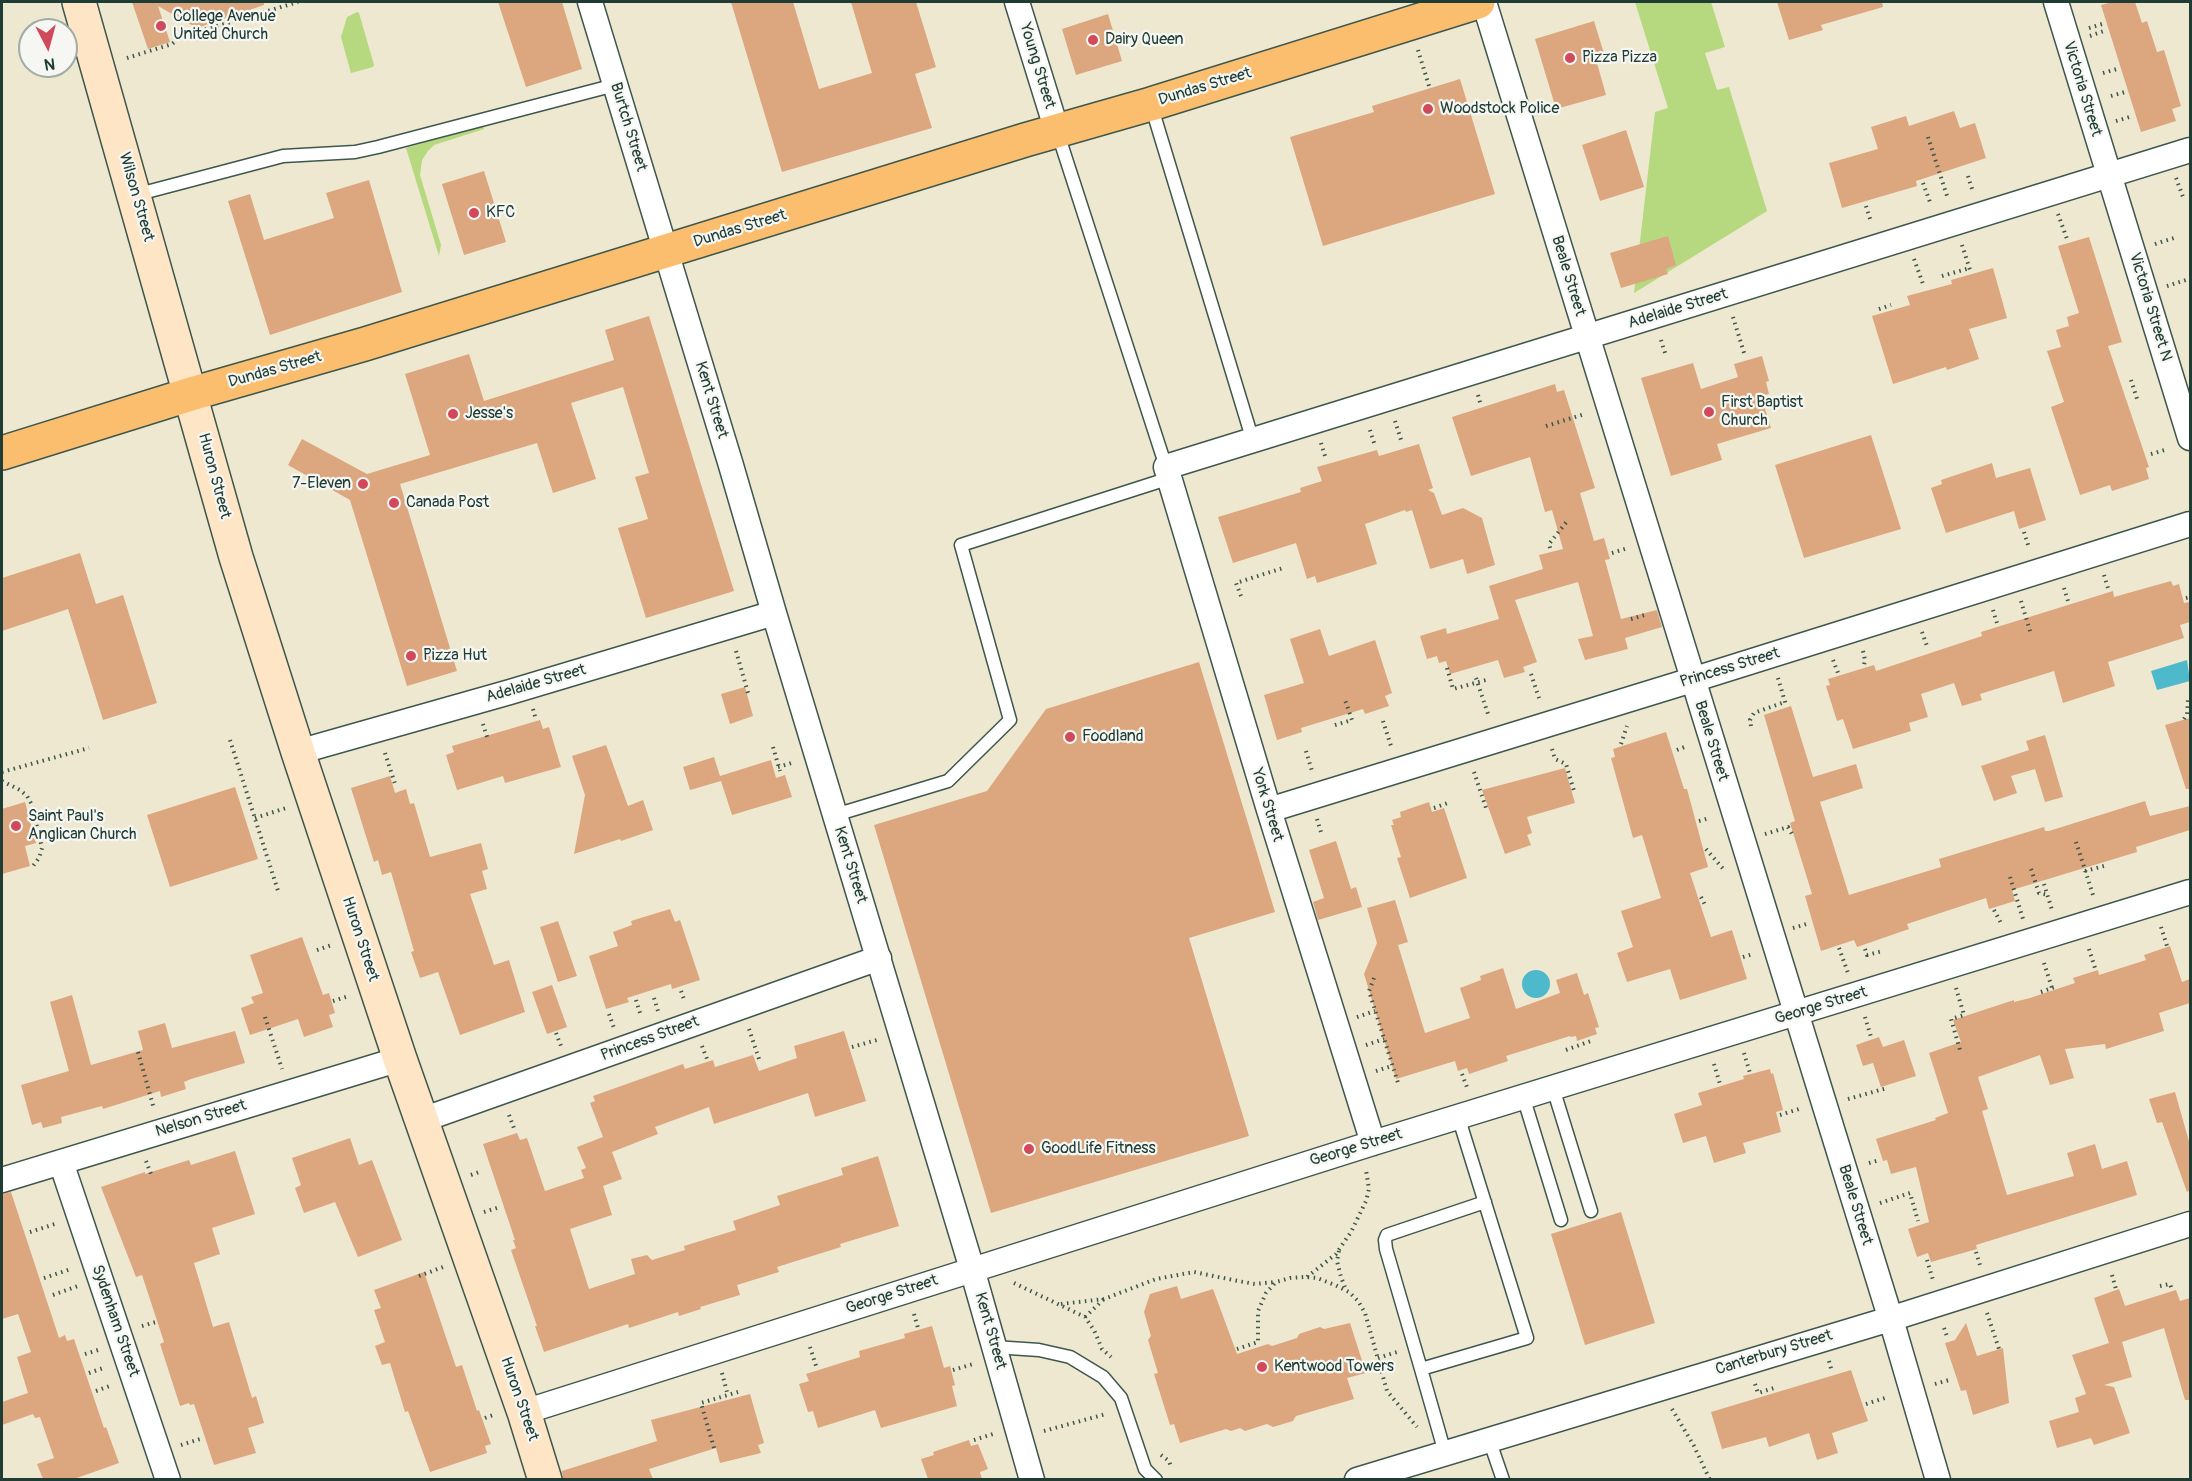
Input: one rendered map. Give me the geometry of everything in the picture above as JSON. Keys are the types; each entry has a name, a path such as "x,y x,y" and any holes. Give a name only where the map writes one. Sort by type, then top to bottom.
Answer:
{"main road":[{"name":"Wilson Street","path":"79,2 191,394"},
{"name":"Dundas Street","path":"2,453 666,252 1057,130 1151,104 1478,2"},
{"name":"Huron Street","path":"191,394 236,557 298,752 422,1120 508,1413 545,1479"}],"street":[{"name":"Burtch Street","path":"590,2 666,252"},
{"name":"Young Street","path":"1017,2 1057,130"},
{"name":"Beale Street","path":"1484,2 1692,680 1797,1013 1938,1479"},
{"name":"Victoria Street","path":"2056,2 2109,176"},
{"name":"Adelaide Street","path":"1168,473 1253,441 2190,150"},
{"name":"Victoria Street N","path":"2109,176 2182,442"},
{"name":"Kent Street","path":"666,252 972,1269 1032,1479"},
{"name":"York Street","path":"1168,473 1269,810 1373,1143"},
{"name":"Princess Street","path":"1269,810 2190,524"},
{"name":"Adelaide Street","path":"298,752 512,692 774,613"},
{"name":"George Street","path":"508,1413 1458,1116 2190,892"},
{"name":"Princess Street","path":"422,1120 879,958"},
{"name":"Nelson Street","path":"2,1180 400,1059"},
{"name":"Sydenham Street","path":"61,1162 168,1479"},
{"name":"Canterbury Street","path":"1357,1479 1890,1319 2190,1224"}],"lane":[{"path":"135,195 283,156 355,152 378,147 615,85"},
{"path":"1151,104 1253,441"},
{"path":"835,815 948,781 1010,720 961,545 1168,473 1057,130"},
{"path":"1553,1088 1591,1211"},
{"path":"1523,1096 1561,1220"},
{"path":"1421,1369 1527,1338 1458,1116"},
{"path":"1445,1453 1386,1249 1387,1235 1485,1202"},
{"path":"994,1347 1040,1350 1070,1357 1102,1377 1121,1398 1144,1469 1156,1479"},
{"path":"1489,1439 1503,1479"}],"path":[{"path":"127,58 172,45 180,37 191,33 298,2"},
{"path":"2083,30 2102,24"},
{"path":"1418,48 1430,86"},
{"path":"2097,75 2117,69"},
{"path":"2104,98 2125,92"},
{"path":"2112,122 2133,116"},
{"path":"1928,137 1950,205"},
{"path":"1968,176 1975,197"},
{"path":"2176,176 2182,197"},
{"path":"1923,183 1933,211"},
{"path":"1866,206 1873,229"},
{"path":"2057,212 2067,239"},
{"path":"2149,246 2177,237"},
{"path":"1942,276 1971,270 1961,242"},
{"path":"1913,256 1923,284"},
{"path":"2163,287 2189,279"},
{"path":"1879,309 1891,305"},
{"path":"1731,313 1745,356"},
{"path":"1660,336 1666,356"},
{"path":"2131,380 2138,402"},
{"path":"1546,426 1592,412"},
{"path":"1394,417 1402,443"},
{"path":"1368,425 1375,446"},
{"path":"1320,440 1326,459"},
{"path":"2151,454 2182,442"},
{"path":"1550,548 1549,544 1568,520"},
{"path":"2024,531 2031,552"},
{"path":"1612,553 1633,546"},
{"path":"1241,596 1236,583 1283,568"},
{"path":"2014,579 2031,634"},
{"path":"1631,619 1654,612"},
{"path":"734,645 748,693"},
{"path":"1447,668 1453,689 1477,680 1486,680"},
{"path":"1751,726 1750,720 1754,713 1785,703 1775,669"},
{"path":"1531,674 1541,705"},
{"path":"736,678 743,676"},
{"path":"1477,680 1490,720"},
{"path":"1335,725 1352,720 1345,700"},
{"path":"2184,718 2187,714 2188,700"},
{"path":"1621,744 1621,739 1628,729 1624,716"},
{"path":"481,719 488,740"},
{"path":"1383,721 1392,750"},
{"path":"1549,738 1558,767"},
{"path":"230,740 279,894"},
{"path":"772,747 779,769 797,761"},
{"path":"2,772 89,748"},
{"path":"384,748 396,787"},
{"path":"1306,751 1313,774"},
{"path":"1555,759 1566,764 1574,791"},
{"path":"1471,762 1486,812"},
{"path":"2,781 20,790 32,805 42,848 33,866"},
{"path":"1434,808 1448,803"},
{"path":"255,818 287,807"},
{"path":"1760,836 1788,827 1792,834"},
{"path":"2076,842 2096,904"},
{"path":"1706,849 1725,871"},
{"path":"2085,871 2104,866"},
{"path":"2031,869 2039,893 2048,895"},
{"path":"2010,877 2025,926"},
{"path":"2044,884 2054,916"},
{"path":"1701,897 1706,907"},
{"path":"1994,910 2000,917 2005,932"},
{"path":"2159,921 2167,946"},
{"path":"1789,930 1810,923"},
{"path":"2087,943 2095,968"},
{"path":"317,950 332,945"},
{"path":"1839,948 1850,980"},
{"path":"1865,949 1867,955 1883,951"},
{"path":"2041,992 2054,987 2043,957"},
{"path":"1374,978 1369,991 1398,1083"},
{"path":"1954,984 1964,1015 1950,1019 1960,1050"},
{"path":"681,992 686,1003"},
{"path":"333,1001 349,996"},
{"path":"654,998 659,1013"},
{"path":"636,1000 642,1019"},
{"path":"1351,1019 1376,1011"},
{"path":"1863,1012 1871,1037"},
{"path":"609,1014 614,1029"},
{"path":"265,1017 284,1075"},
{"path":"746,1023 760,1062"},
{"path":"556,1033 562,1048"},
{"path":"1359,1047 1384,1039"},
{"path":"700,1040 707,1059"},
{"path":"852,1047 877,1040"},
{"path":"1566,1050 1591,1041"},
{"path":"1742,1048 1750,1073"},
{"path":"138,1052 155,1113"},
{"path":"1712,1057 1720,1084"},
{"path":"1368,1074 1392,1066"},
{"path":"1841,1101 1887,1088"},
{"path":"1780,1115 1806,1106"},
{"path":"507,1109 515,1131"},
{"path":"1307,1277 1339,1250 1351,1232 1366,1201 1369,1189 1369,1177 1365,1166"},
{"path":"470,1175 482,1171"},
{"path":"1873,1205 1910,1193 1918,1221"},
{"path":"483,1213 500,1207"},
{"path":"30,1232 63,1222"},
{"path":"1339,1250 1337,1261 1347,1291"},
{"path":"1976,1252 1982,1271"},
{"path":"1927,1260 1935,1285"},
{"path":"44,1278 79,1266"},
{"path":"2110,1267 2116,1289"},
{"path":"419,1276 442,1268"},
{"path":"1059,1304 1104,1299 1156,1279 1194,1272 1256,1284 1290,1278 1317,1278 1347,1291 1358,1301 1365,1313 1387,1391 1419,1430"},
{"path":"1237,1349 1258,1342 1258,1311 1266,1293 1276,1282"},
{"path":"53,1294 85,1284"},
{"path":"2160,1286 2170,1284 2172,1290"},
{"path":"1085,1317 1104,1299"},
{"path":"1985,1307 1999,1349"},
{"path":"913,1309 918,1328"},
{"path":"134,1329 156,1322"},
{"path":"808,1341 817,1369"},
{"path":"89,1372 113,1364"},
{"path":"953,1370 973,1364"},
{"path":"720,1368 728,1396"},
{"path":"1752,1377 1758,1393 1774,1389"},
{"path":"1930,1386 1949,1380"},
{"path":"714,1449 701,1403 738,1392"},
{"path":"1866,1404 1895,1395"},
{"path":"1668,1403 1694,1446 1710,1479"},
{"path":"1041,1432 1125,1409"},
{"path":"485,1418 508,1413"},
{"path":"974,1440 994,1434"},
{"path":"174,1446 200,1439"}],"green space":[{"path":"1635,2 1711,2 1725,47 1705,53 1717,90 1729,87 1767,211 1634,293 1655,112 1668,108"},
{"path":"357,12 374,65 351,73 341,37 347,17"},
{"path":"483,125 484,129 434,145 422,160 420,175 441,245 439,256 406,148"}],"water":[{"path":"2187,660 2190,681 2157,690 2151,671"},
{"path":"1536,970 1546,974 1550,984 1546,994 1536,998 1526,994 1522,984 1526,974"}],"building":[{"name":"College Avenue United Church","path":"132,2 264,2 264,5 197,28 158,6 170,42 148,49"},
{"path":"498,2 562,2 582,69 526,87"},
{"path":"731,2 793,2 819,89 872,73 851,2 916,2 936,67 915,74 932,128 782,172"},
{"path":"1777,2 1882,2 1883,7 1821,25 1823,30 1789,40"},
{"path":"2113,2 2135,2 2142,23 2147,21 2157,52 2164,50 2181,106 2172,109 2176,121 2141,132 2101,5"},
{"path":"1108,14 1122,61 1076,75 1062,29"},
{"path":"1594,21 1606,60 1597,63 1606,95 1556,109 1535,39"},
{"path":"1460,79 1495,194 1323,246 1290,137 1374,112 1372,106"},
{"path":"1954,111 1960,128 1975,123 1986,158 1916,181 1917,186 1842,208 1829,163 1878,149 1871,127 1906,116 1909,126"},
{"path":"1626,130 1644,187 1600,201 1582,145"},
{"name":"KFC","path":"484,171 506,242 464,255 442,184"},
{"path":"369,180 402,292 270,335 228,201 250,194 264,240 334,218 326,193"},
{"path":"1668,236 1676,265 1666,269 1668,274 1621,288 1610,253"},
{"path":"2089,237 2122,342 2108,346 2149,467 2146,468 2149,479 2112,491 2110,485 2080,495 2051,407 2064,402 2047,351 2061,347 2056,330 2069,326 2067,317 2079,313 2058,246"},
{"path":"1993,268 2007,318 1969,329 1979,359 1893,384 1872,316 1910,305 1907,296 1952,284 1951,280"},
{"path":"649,316 734,591 646,618 618,528 648,519 635,477 649,473 623,387 571,403 596,479 553,493 537,443 400,484 457,671 407,686 350,500 288,465 302,439 367,474 430,455 405,374 469,354 484,401 614,360 605,330"},
{"name":"First Baptist Church","path":"1762,356 1769,381 1766,382 1769,394 1761,396 1771,428 1717,444 1722,460 1671,476 1641,378 1693,363 1701,389 1738,377 1734,364"},
{"path":"1555,384 1557,392 1564,390 1595,488 1580,493 1594,541 1604,538 1610,559 1605,560 1621,619 1657,610 1662,627 1625,638 1628,649 1585,660 1578,639 1593,636 1578,582 1515,600 1537,662 1523,667 1525,672 1504,678 1498,660 1450,674 1446,661 1439,663 1437,656 1427,659 1420,636 1446,628 1447,634 1499,619 1489,586 1543,569 1539,555 1563,549 1552,510 1545,512 1530,457 1471,476 1452,417"},
{"path":"1871,435 1901,529 1804,558 1775,465"},
{"path":"1419,444 1433,488 1428,490 1434,493 1442,515 1463,508 1482,518 1495,565 1467,574 1463,559 1430,569 1412,510 1406,512 1405,510 1365,524 1377,564 1317,583 1315,576 1307,579 1296,543 1233,563 1218,517 1301,492 1300,488 1322,481 1317,467 1377,450 1379,456"},
{"path":"1992,463 1996,478 2030,468 2046,520 2019,529 2014,511 1946,533 1931,488 1942,484 1941,480"},
{"path":"80,553 96,604 123,595 157,703 103,720 68,609 2,631 2,578"},
{"path":"2171,581 2173,586 2179,584 2184,603 2190,602 2190,622 2180,625 2184,638 2108,662 2115,686 2063,703 2054,671 1980,694 1982,700 1962,706 1954,683 1921,694 1928,717 1909,723 1911,731 1853,749 1843,719 1837,721 1826,686 1830,685 1828,679 1874,665 1876,671 1982,636 1981,632 2113,591 2114,597"},
{"path":"1320,629 1329,656 1375,640 1392,693 1385,696 1389,706 1365,714 1363,709 1301,728 1302,732 1277,740 1264,695 1304,683 1290,639"},
{"path":"1199,662 1275,912 1189,938 1249,1136 991,1213 874,825 987,791 1046,709"},
{"path":"745,687 753,716 730,724 721,694"},
{"path":"1791,706 1813,777 1856,764 1863,788 1820,802 1849,895 1941,867 1939,859 2044,827 2045,831 2049,831 2145,801 2150,816 2190,806 2190,830 2136,847 2137,852 2012,890 2015,901 1989,909 1986,898 1907,924 1909,929 1857,947 1854,940 1821,951 1805,896 1812,894 1790,823 1795,821 1764,715"},
{"path":"2190,718 2190,789 2186,789 2165,725"},
{"path":"540,720 543,729 549,727 561,767 505,783 503,776 457,790 446,755 454,752 452,746"},
{"path":"1666,732 1684,789 1687,789 1708,867 1690,873 1711,937 1732,930 1747,979 1680,1000 1670,969 1627,982 1617,953 1633,947 1621,911 1661,898 1642,835 1633,838 1611,758 1615,757 1613,749"},
{"path":"2045,735 2063,797 2045,802 2035,769 2011,776 2017,793 1994,801 1981,766 2029,750 2026,741"},
{"path":"606,745 628,806 643,800 653,830 574,854 585,795 572,756"},
{"path":"714,757 720,776 771,760 776,778 785,775 792,797 732,815 721,781 690,790 683,767"},
{"path":"1565,768 1575,803 1527,817 1532,833 1527,835 1531,845 1505,854 1482,790"},
{"path":"390,776 395,793 406,789 410,804 414,803 430,857 481,843 488,869 482,871 487,889 470,894 494,965 509,960 525,1012 460,1035 438,972 420,978 411,952 414,951 391,872 382,875 378,860 374,862 351,788"},
{"path":"235,787 258,859 170,887 147,815"},
{"name":"Saint Paul's Anglican Church","path":"25,802 36,843 25,846 30,866 2,874 2,809"},
{"path":"1429,802 1432,812 1444,808 1467,878 1410,898 1397,858 1401,857 1391,825 1394,825 1392,820 1401,817 1400,812"},
{"path":"1336,841 1351,889 1356,887 1362,907 1318,920 1313,902 1324,898 1309,850"},
{"path":"1395,900 1408,942 1398,945 1425,1033 1470,1018 1460,988 1481,980 1480,976 1503,968 1516,1009 1560,993 1556,980 1577,973 1584,995 1588,993 1599,1027 1595,1028 1597,1034 1577,1041 1576,1036 1570,1036 1506,1056 1508,1061 1469,1074 1467,1068 1458,1071 1455,1061 1396,1079 1364,974 1377,943 1367,908"},
{"path":"670,909 675,922 680,920 700,980 672,989 671,984 627,998 629,1002 606,1009 589,956 618,946 613,932 632,925 631,921"},
{"path":"558,921 577,976 558,982 540,927"},
{"path":"302,937 323,995 329,993 335,1013 329,1015 333,1027 304,1037 298,1019 250,1035 241,1008 254,1003 251,997 263,993 250,955"},
{"path":"2170,946 2182,982 2190,979 2190,1003 2159,1013 2164,1031 2106,1049 2105,1044 2065,1049 2074,1078 2050,1085 2040,1055 1978,1077 1988,1109 1982,1111 2007,1195 2074,1176 2067,1153 2095,1144 2102,1169 2127,1161 2137,1195 1976,1245 1977,1249 1931,1262 1928,1253 1917,1257 1908,1229 1929,1222 1916,1167 1891,1174 1887,1160 1883,1161 1876,1139 1936,1120 1935,1118 1948,1113 1929,1053 1961,1042 1953,1020 2075,983 2073,978 2098,970 2099,975 2146,960 2144,955"},
{"path":"552,985 567,1027 547,1034 532,992"},
{"path":"72,995 91,1065 143,1050 138,1031 165,1023 172,1048 235,1031 245,1063 191,1079 184,1082 186,1089 161,1097 160,1091 103,1109 102,1106 61,1117 62,1123 43,1128 41,1122 32,1125 21,1085 69,1071 50,1002"},
{"path":"844,1031 866,1101 815,1117 808,1093 714,1124 709,1107 655,1127 658,1134 612,1152 622,1179 603,1186 612,1215 570,1229 589,1289 635,1274 631,1259 647,1255 652,1260 685,1250 684,1246 736,1230 733,1221 780,1205 777,1196 843,1175 841,1168 878,1156 899,1226 777,1267 779,1272 737,1285 740,1295 700,1307 701,1309 679,1316 678,1312 629,1328 628,1324 544,1352 511,1250 516,1248 513,1240 515,1240 483,1144 517,1133 520,1140 527,1138 545,1191 584,1178 581,1170 586,1168 577,1147 603,1137 590,1103 595,1101 593,1096 683,1064 685,1069 713,1060 715,1067 753,1055 759,1071 797,1058 794,1046"},
{"path":"1879,1037 1883,1047 1904,1040 1916,1076 1881,1087 1873,1063 1863,1066 1856,1045"},
{"path":"1770,1069 1783,1110 1776,1112 1781,1132 1743,1143 1746,1153 1714,1163 1706,1136 1683,1143 1674,1114 1702,1105 1698,1093 1744,1079 1743,1076"},
{"path":"2175,1092 2190,1145 2190,1190 2187,1192 2162,1122 2157,1123 2149,1099"},
{"path":"350,1138 359,1165 372,1160 402,1240 358,1257 335,1202 304,1213 295,1188 301,1185 292,1158"},
{"path":"235,1151 255,1214 212,1228 220,1254 194,1263 213,1327 229,1322 252,1398 256,1396 264,1423 248,1428 256,1453 214,1465 194,1404 180,1406 160,1344 164,1342 142,1275 136,1277 101,1187 189,1160 191,1165"},
{"path":"11,1192 59,1338 65,1335 67,1341 74,1339 104,1428 106,1427 119,1463 74,1479 43,1479 37,1464 54,1458 40,1417 35,1418 33,1414 2,1425 2,1402 28,1393 17,1357 31,1352 18,1314 2,1319 2,1194"},
{"path":"1621,1212 1655,1323 1585,1345 1551,1234"},
{"path":"424,1272 456,1367 462,1365 491,1444 485,1446 487,1453 430,1472 408,1411 405,1412 390,1363 382,1365 375,1346 385,1342 374,1310 381,1308 374,1290"},
{"name":"Kentwood Towers","path":"1177,1286 1181,1299 1213,1289 1237,1354 1297,1338 1299,1334 1320,1327 1324,1329 1350,1323 1366,1373 1347,1378 1354,1399 1296,1416 1293,1421 1273,1427 1267,1424 1245,1431 1240,1428 1231,1431 1226,1429 1180,1443 1174,1424 1170,1425 1154,1374 1158,1373 1148,1340 1151,1336 1144,1312 1150,1294"},
{"path":"2119,1289 2125,1306 2176,1290 2180,1301 2190,1298 2190,1400 2185,1400 2164,1328 2122,1342 2132,1377 2104,1385 2114,1387 2130,1433 2094,1445 2091,1438 2057,1448 2049,1421 2079,1412 2075,1398 2086,1394 2072,1355 2109,1343 2094,1298"},
{"path":"1966,1323 1977,1356 2003,1348 2009,1403 1973,1415 1966,1390 1961,1391 1945,1343 1955,1340"},
{"path":"932,1326 944,1368 950,1366 957,1406 881,1428 875,1410 818,1428 813,1411 808,1412 799,1384 809,1381 806,1374 860,1357 859,1351 905,1338 904,1334"},
{"path":"1851,1370 1868,1421 1832,1433 1838,1453 1817,1460 1809,1433 1769,1447 1766,1437 1722,1449 1711,1412"},
{"path":"750,1394 764,1443 758,1445 761,1453 720,1463 716,1448 649,1469 653,1479 563,1479 562,1471 657,1441 651,1420"},
{"path":"969,1440 971,1446 978,1444 988,1469 980,1472 982,1479 928,1479 921,1459 934,1455 933,1452"}],"place":[{"name":"College Avenue United Church","path":"161,26"},
{"name":"Dairy Queen","path":"1093,40"},
{"name":"Pizza Pizza","path":"1570,58"},
{"name":"Woodstock Police","path":"1428,109"},
{"name":"KFC","path":"474,213"},
{"name":"First Baptist Church","path":"1709,412"},
{"name":"Jesse's","path":"453,414"},
{"name":"7-Eleven","path":"363,484"},
{"name":"Canada Post","path":"394,503"},
{"name":"Pizza Hut","path":"411,656"},
{"name":"Foodland","path":"1070,737"},
{"name":"Saint Paul's Anglican Church","path":"16,826"},
{"name":"GoodLife Fitness","path":"1029,1149"},
{"name":"Kentwood Towers","path":"1262,1367"}]}
